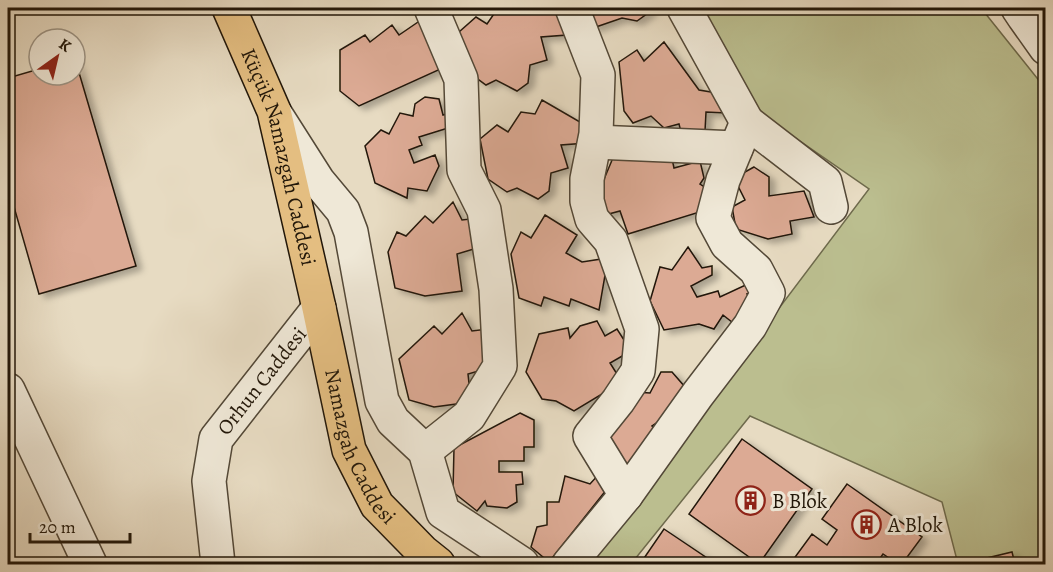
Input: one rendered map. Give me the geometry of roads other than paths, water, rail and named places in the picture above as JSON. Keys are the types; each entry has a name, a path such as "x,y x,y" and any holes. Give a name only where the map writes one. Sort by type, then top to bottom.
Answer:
{"main road":[{"name":"Küçük Namazgah Caddesi","path":"229,8 274,111 319,308"},
{"name":"Namazgah Caddesi","path":"319,308 349,450 377,505 430,558"}],"street":[{"path":"425,451 468,416 500,366 496,289 484,210 464,170 461,79 431,8"},
{"path":"572,8 598,75 595,142 587,179 587,201 592,219 611,242 642,329 638,371 590,436 626,495"},
{"path":"569,564 626,495 750,326 768,294 756,270 727,244 713,218 723,180 742,135 684,8"},
{"path":"1018,8 1046,48"},
{"path":"274,111 318,181 343,211 351,232 382,401 393,421 425,451 443,512 522,564"},
{"path":"595,142 742,135 825,182 831,207"},
{"name":"Orhun Caddesi","path":"218,564 209,482 216,439 319,308"},
{"path":"8,390 90,564"},
{"path":"430,558 424,530 443,512"}],"place":[{"name":"B Blok","path":"751,501"},
{"name":"A Blok","path":"867,525"}]}
